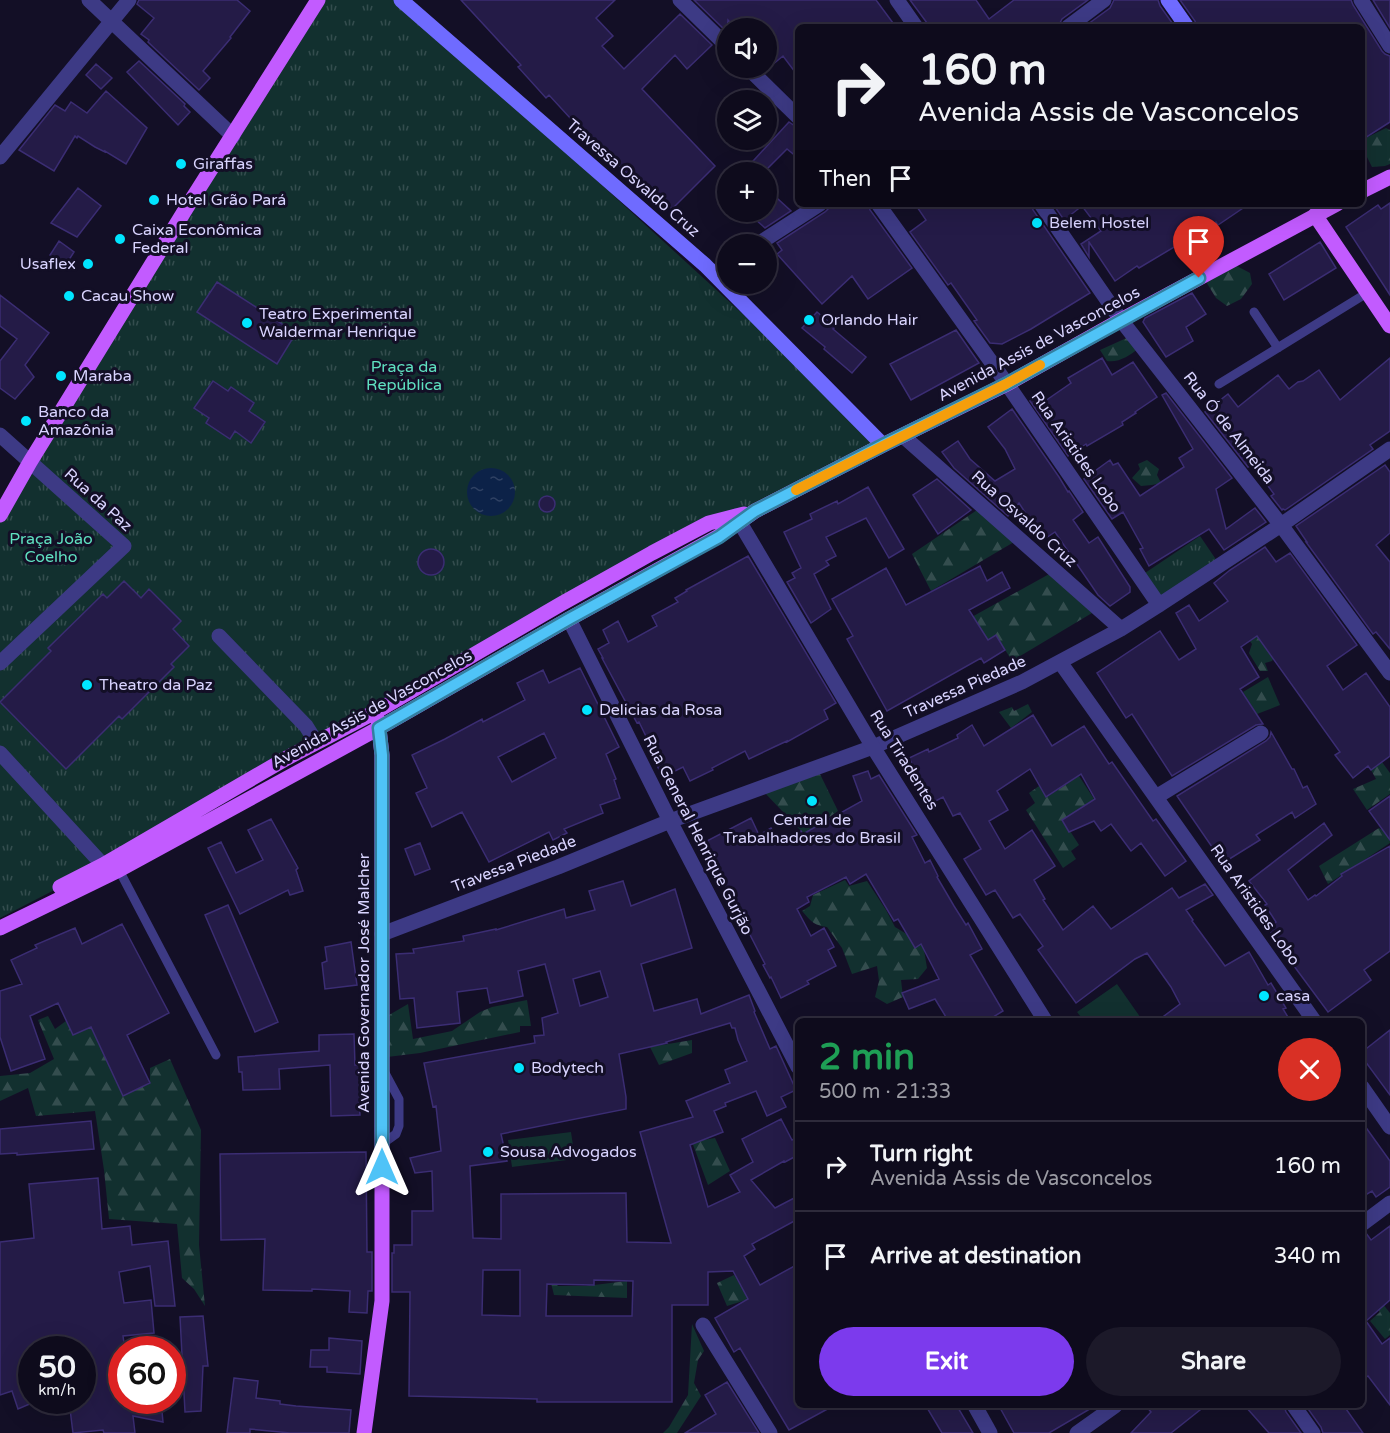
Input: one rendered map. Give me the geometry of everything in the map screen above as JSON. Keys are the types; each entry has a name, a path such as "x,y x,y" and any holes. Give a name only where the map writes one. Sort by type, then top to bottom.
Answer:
{"main road":[{"path":"0,515 30,462 187,207 318,0"},
{"name":"Travessa Osvaldo Cruz","path":"401,0 714,273 883,445"},
{"path":"1168,0 1185,24"},
{"path":"1365,190 1390,177"},
{"path":"1312,209 1390,326"},
{"name":"Avenida Assis de Vasconcelos","path":"0,918 103,866 316,742 377,711 652,553 709,523 737,518 755,511 1006,384 1122,320 1312,209"},
{"name":"Avenida Assis de Vasconcelos","path":"0,928 119,870 379,728 569,619 719,537 737,518"},
{"name":"Avenida Governador José Malcher","path":"364,1433 382,1301 382,755 377,711"}],"street":[{"path":"89,0 233,136"},
{"path":"0,157 129,0"},
{"path":"680,0 717,36"},
{"path":"897,0 914,24"},
{"path":"1072,24 1104,0"},
{"path":"1361,0 1390,46"},
{"path":"758,78 795,114"},
{"path":"774,234 815,207"},
{"name":"Rua Aristides Lobo","path":"880,207 1159,605"},
{"name":"Rua Ó de Almeida","path":"1043,207 1122,320 1281,525 1390,673"},
{"path":"0,435 30,462"},
{"name":"Rua Osvaldo Cruz","path":"903,436 1121,629"},
{"name":"Travessa Piedade","path":"382,934 558,867 670,821 873,747 1022,682 1121,629 1159,605 1281,525 1390,449"},
{"name":"Rua da Paz","path":"0,663 124,546 30,462"},
{"name":"Rua Tiradentes","path":"737,518 873,747 1043,1018"},
{"name":"Rua General Henrique Gurjão","path":"569,619 670,821 795,1060"},
{"path":"219,636 306,726 316,742"},
{"name":"Rua Aristides Lobo","path":"1060,662 1312,1018"},
{"path":"1156,797 1261,733"},
{"path":"0,753 103,866"},
{"path":"1365,1091 1390,1127"},
{"path":"1365,1222 1390,1203"},
{"path":"703,1325 770,1433"},
{"path":"976,1408 990,1433"},
{"path":"1077,1433 1111,1408"},
{"path":"1295,1408 1313,1433"}],"lane":[{"path":"1218,384 1367,293"},
{"path":"1254,312 1278,348"},
{"path":"119,870 216,1055"}],"green space":[{"name":"Praça da República","path":"318,0 400,0 883,445 726,518 103,865 0,918 0,516"},
{"path":"1386,128 1390,130 1390,164 1372,167 1365,153 1365,138"},
{"path":"1233,264 1250,273 1252,284 1241,299 1227,306 1216,298 1205,280"},
{"path":"1131,336 1138,349 1120,360 1107,361 1100,350"},
{"path":"1147,460 1159,469 1157,475 1161,483 1141,486 1132,478 1140,469 1138,464"},
{"path":"980,508 1014,542 931,591 912,554"},
{"path":"1200,536 1217,561 1161,598 1145,573"},
{"path":"1051,573 1092,613 1012,661 996,635 987,640 970,618"},
{"path":"1260,633 1278,650 1272,661 1265,663 1268,671 1260,671 1249,653 1252,644 1247,637"},
{"path":"1268,677 1280,705 1257,714 1243,692"},
{"path":"1028,704 1032,712 1011,728 999,712 1012,707 1014,711"},
{"path":"1382,762 1390,773 1390,794 1367,810 1353,789 1376,779 1371,770"},
{"path":"820,774 838,811 822,825 806,834 765,793"},
{"path":"1079,776 1094,799 1063,820 1079,845 1071,851 1076,859 1063,868 1026,810 1035,803 1029,793 1039,786 1047,797"},
{"path":"1379,828 1384,831 1390,828 1390,843 1328,884 1319,866"},
{"path":"845,880 849,886 867,881 895,927 923,944 927,968 918,979 901,980 903,997 887,1004 875,997 879,981 877,966 852,974 842,948 827,927 813,922 802,911 810,906 813,895"},
{"path":"1117,984 1141,1018 1082,1018 1077,1012"},
{"path":"527,1000 531,1026 520,1026 520,1032 420,1053 387,1057 389,1015 408,1004 413,1039 452,1031 480,1012 492,1007"},
{"path":"48,1016 55,1029 66,1021 73,1035 92,1027 123,1095 150,1083 150,1068 170,1059 201,1130 199,1245 205,1306 194,1289 182,1278 177,1224 109,1219 95,1111 36,1116 28,1088 0,1101 0,1076 30,1073 54,1059 38,1020"},
{"path":"692,1040 692,1053 659,1065 650,1047"},
{"path":"571,1132 575,1159 512,1167 508,1140"},
{"path":"715,1138 730,1171 708,1185 692,1142"},
{"path":"555,1274 558,1286 586,1286 627,1281 627,1298 554,1295 549,1275"},
{"path":"734,1275 749,1299 727,1306 717,1283"},
{"path":"1382,1303 1390,1313 1390,1335 1385,1339 1370,1321 1380,1312 1377,1307"},
{"path":"692,1324 704,1351 698,1360 694,1383 701,1396 677,1433 663,1433 688,1395"}],"water":[{"path":"486,468 496,468 508,475 515,487 515,497 508,509 496,516 486,516 471,505 467,497 467,487 478,472"}],"building":[{"path":"139,0 237,0 250,11 203,71 210,78 199,90 141,34 154,18 137,4"},
{"path":"461,0 615,0 596,18 613,36 602,46 624,69 680,14 712,45 687,69 675,55 642,89 715,166 672,209 650,187 645,192 595,141 593,143 549,95 546,98 518,67 521,65"},
{"path":"694,0 876,0 894,24 795,24 795,72 783,56 777,61 777,18 717,18 717,22"},
{"path":"910,0 976,0 989,19 1014,0 1088,0 1062,19 1060,24 928,24"},
{"path":"1114,0 1158,0 1173,24 1088,24 1110,8"},
{"path":"1180,0 1351,0 1365,24 1196,24"},
{"path":"1373,0 1390,0 1390,28"},
{"path":"1365,24 1382,51 1390,56 1390,122 1365,138"},
{"path":"139,61 185,104 184,106 190,112 178,125 127,72"},
{"path":"96,64 112,78 101,89 86,75"},
{"path":"106,91 147,128 126,164 78,136 77,138 75,136 54,171 19,150 55,105 65,111 71,102 87,113"},
{"path":"789,122 795,126 795,156 787,149 774,162 752,162 763,150 777,150 777,135"},
{"path":"78,188 101,206 77,237 51,223"},
{"path":"777,198 791,211 777,220"},
{"path":"1390,203 1390,295 1346,227 1378,205 1381,209"},
{"path":"829,207 869,207 912,268 868,299 852,276 822,304 777,254 782,250 777,243 825,212"},
{"path":"917,207 1032,207 1090,293 1002,344 990,343 951,283 948,285 910,232 926,220"},
{"path":"1055,207 1081,207 1064,220"},
{"path":"1083,207 1245,207 1218,225 1216,222 1139,268 1137,266 1115,281 1089,242 1089,257 1081,244 1101,231"},
{"path":"758,222 774,222 765,228"},
{"path":"59,241 74,252 65,266 50,255"},
{"path":"1320,242 1336,268 1284,300 1269,274"},
{"name":"Teatro Experimental Waldermar Henrique","path":"217,282 296,333 277,364 197,312"},
{"path":"1192,293 1206,314 1186,327 1193,341 1166,357 1143,322 1145,318"},
{"path":"0,295 49,333 25,365 34,377 15,399 0,388 0,361 17,339 0,326"},
{"path":"817,312 866,357 852,373 802,328"},
{"path":"956,330 979,363 911,400 890,364"},
{"path":"1102,358 1112,375 1133,362 1157,397 1122,422 1123,425 1068,456 1030,401 1040,394 1045,401 1071,383 1068,378"},
{"path":"1390,358 1390,431 1370,445 1373,449 1285,510 1282,510 1271,496 1274,494 1252,465 1248,467 1205,412 1228,394 1238,407 1278,375 1289,389 1319,370 1340,400"},
{"path":"213,381 228,391 231,387 254,403 249,411 265,422 251,443 235,431 230,439 206,423 209,418 194,408"},
{"path":"1166,393 1232,478 1216,489 1226,529 1255,508 1266,522 1224,550 1209,529 1149,566 1140,549 1143,548 1123,512 1112,519 1084,479 1110,460 1113,465 1118,463 1140,496 1184,467 1179,458 1193,449 1162,395"},
{"path":"1012,409 1083,512 1073,520 1089,543 1098,537 1130,587 1130,592 1110,606 1098,595 1055,532 1043,540 1019,503 1008,516 954,468 942,452 958,441 970,459 995,481 1015,469 1005,449 988,427"},
{"path":"1385,465 1390,472 1390,533 1376,545 1390,562 1390,649 1376,632 1373,634 1296,526"},
{"path":"937,479 971,510 938,534 913,495"},
{"path":"868,487 904,549 889,558 866,518 826,537 836,556 826,561 829,565 814,574 831,609 811,623 787,582 795,578 792,573 801,568 784,532 812,519 810,514 837,501 838,504"},
{"path":"544,496 550,496 555,504 553,510 544,512 539,507 539,501"},
{"path":"1265,547 1276,562 1290,553 1357,645 1327,666 1343,690 1366,673 1390,707 1390,756 1371,770 1368,766 1353,778 1335,755 1340,752 1257,636 1241,647 1259,677 1240,689 1263,724 1256,725 1172,776 1132,714 1126,718 1097,673 1160,631 1179,660 1196,649 1176,613 1189,605 1199,621 1228,601 1214,583"},
{"path":"431,549 440,553 444,562 440,571 431,575 422,571 418,562 422,553"},
{"path":"748,556 836,703 824,710 828,719 787,742 749,759 745,751 690,781 683,767 663,777 639,722 637,723 598,649 609,643 603,630 618,621 628,642 657,626 652,616 678,602 675,598 686,590"},
{"path":"980,566 987,581 1002,572 1010,588 969,610 988,640 996,635 1005,650 984,663 981,658 887,711 847,639 853,636 832,599 886,568 906,605"},
{"name":"Theatro da Paz","path":"124,581 141,598 149,589 181,621 173,629 189,646 171,664 174,667 122,719 119,716 66,769 0,702 51,651 48,648 103,594 107,598"},
{"path":"580,668 619,747 606,754 616,779 614,780 620,798 600,805 603,813 564,829 567,833 553,840 549,832 489,862 462,812 432,827 416,793 427,788 412,755 525,700 517,683 543,670 549,683","holes":["544,733 556,758 512,782 498,757"]},
{"path":"1033,715 1052,746 1084,726 1109,764 1112,762 1153,821 1156,819 1186,861 1165,876 1141,843 1131,851 1111,824 1101,831 1094,821 1069,832 1062,820 1095,799 1081,774 1046,797 1030,769 997,791 1008,810 989,821 1005,849 1032,830 1055,866 1034,880 1045,899 1043,900 1063,930 1093,906 1111,929 1172,888 1179,898 1205,884 1213,895 1186,910 1192,921 1225,966 1249,952 1268,985 1271,983 1286,1008 1283,1009 1289,1018 1161,1018 1180,1004 1147,953 1135,959 1076,1003 1038,950 1043,946 1020,914 1013,918 995,890 986,895 964,859 981,849 960,813 953,816 943,797 932,803 909,758 928,749 929,752 958,738 957,735 972,725 984,746"},
{"path":"1271,732 1303,788 1307,786 1316,804 1295,818 1292,812 1256,835 1260,840 1223,863 1177,796 1266,741"},
{"path":"868,771 871,779 879,775 917,835 912,837 925,863 930,860 937,877 966,925 968,923 982,949 970,955 1003,1011 992,1018 947,1018 935,999 909,1009 902,993 939,979 921,944 915,948 898,919 894,921 866,874 850,884 846,877 807,897 809,902 797,909 811,936 824,928 834,947 828,950 836,966 807,981 809,984 781,998 703,843 751,818 759,835 771,828 779,843 801,831 803,834 862,801 853,776"},
{"path":"1390,796 1390,840 1369,811"},
{"path":"271,819 298,868 296,870 303,891 290,895 288,890 240,914 208,848 221,842 236,873 263,860 248,830"},
{"path":"1324,823 1332,835 1288,870 1308,900 1342,876 1341,874 1390,846 1390,951 1364,970 1371,980 1328,1012 1268,928 1276,922 1265,905 1267,904 1249,881"},
{"path":"420,843 430,869 415,875 405,849"},
{"path":"623,881 631,906 675,889 692,948 641,964 654,1011 697,999 701,1014 749,995 770,1049 776,1046 795,1088 795,1090 781,1097 786,1107 767,1116 756,1091 725,1103 726,1106 714,1111 723,1132 690,1145 708,1207 740,1192 730,1175 753,1162 742,1139 781,1119 792,1140 795,1138 795,1157 751,1180 775,1208 795,1198 795,1221 752,1244 755,1249 744,1256 760,1285 795,1266 795,1408 829,1408 789,1430 740,1348 734,1352 715,1318 748,1299 733,1271 708,1272 708,1305 672,1305 672,1402 537,1402 537,1399 409,1396 410,1292 392,1292 392,1253 394,1253 394,1245 412,1245 412,1211 433,1211 432,1171 415,1173 410,1158 441,1151 436,1106 433,1107 424,1063 535,1043 534,1036 544,1035 542,1018 558,1013 545,964 518,971 523,996 490,1003 487,988 457,992 460,1023 417,1028 414,998 400,999 396,954 414,953 413,949 464,941 463,936 496,930 564,909 566,918 595,910 589,891","holes":["600,971 608,997 580,1006 573,979","730,1023 732,1028 735,1028 747,1061 725,1070 730,1083 686,1101 693,1117 640,1132 671,1243 627,1242 626,1193 501,1194 501,1239 473,1238 470,1166 507,1161 501,1134 626,1109 619,1054 667,1043","483,1270 520,1270 520,1316 482,1315","594,1280 633,1281 632,1316 546,1316 547,1284 594,1285"]},
{"path":"228,905 278,1022 255,1032 205,915"},
{"path":"122,924 169,1013 127,1035 150,1083 123,1096 91,1027 73,1035 58,1003 30,1016 45,1059 11,1071 0,1037 0,991 22,984 11,960 37,948 35,945 75,928 82,944"},
{"path":"351,942 357,985 325,989 322,963 327,961 325,947"},
{"path":"1390,1030 1390,1095 1365,1061 1365,1050"},
{"path":"354,1034 355,1065 368,1065 368,1083 363,1083 363,1100 359,1100 360,1115 331,1116 330,1065 279,1069 280,1089 243,1090 238,1057 319,1051 319,1035"},
{"path":"91,1121 94,1149 17,1155 17,1153 0,1154 0,1129"},
{"path":"1365,1126 1390,1161 1390,1187 1376,1197 1372,1191 1365,1195"},
{"path":"366,1152 367,1252 372,1252 372,1291 368,1291 367,1313 349,1312 350,1291 263,1290 265,1239 221,1240 220,1154"},
{"path":"98,1178 102,1229 130,1226 132,1245 168,1241 175,1306 155,1306 150,1266 119,1272 124,1303 151,1300 154,1333 108,1336 108,1414 162,1414 163,1422 133,1416 135,1433 104,1433 103,1430 73,1433 71,1414 96,1414 96,1336 18,1336 18,1409 12,1391 0,1395 0,1242 34,1238 29,1184"},
{"path":"1390,1226 1390,1300 1366,1321 1382,1344 1390,1338 1390,1405 1368,1376 1365,1378 1365,1233 1371,1240"},
{"path":"203,1316 208,1366 203,1366 201,1411 186,1412 186,1336 181,1336 180,1317"},
{"path":"329,1338 362,1341 360,1374 327,1372 327,1367 310,1367 311,1350 329,1350"},
{"path":"234,1378 258,1381 256,1398 280,1401 280,1404 351,1410 349,1433 290,1433 250,1429 250,1433 227,1433"},
{"path":"727,1382 759,1433 685,1433 716,1414 705,1395"},
{"path":"927,1408 958,1408 973,1433 942,1433"},
{"path":"1000,1408 1092,1408 1049,1433 1014,1433"},
{"path":"1148,1408 1202,1408 1171,1433 1131,1433 1151,1412"},
{"path":"1247,1408 1285,1408 1301,1433 1269,1433"},
{"path":"1307,1408 1345,1408 1363,1433 1323,1433"}],"slow traffic":[{"path":"796,490 1040,365"}],"place":[{"name":"Giraffas","path":"181,164"},
{"name":"Hotel Grão Pará","path":"154,200"},
{"name":"Belem Hostel","path":"1037,223"},
{"name":"Caixa Econômica Federal","path":"120,239"},
{"name":"Usaflex","path":"88,264"},
{"name":"Cacau Show","path":"69,296"},
{"name":"Orlando Hair","path":"809,320"},
{"name":"Teatro Experimental Waldermar Henrique","path":"247,323"},
{"name":"Maraba","path":"61,376"},
{"name":"Banco da Amazônia","path":"26,421"},
{"name":"Theatro da Paz","path":"87,685"},
{"name":"Delicias da Rosa","path":"587,710"},
{"name":"Central de Trabalhadores do Brasil","path":"812,801"},
{"name":"casa","path":"1264,996"},
{"name":"Bodytech","path":"519,1068"},
{"name":"Sousa Advogados","path":"488,1152"}],"route":[{"path":"382,1167 382,755 379,728 569,619 719,537 755,511 1006,384 1199,278"}],"park label":[{"name":"Praça João Coelho","path":"51,548"}]}
